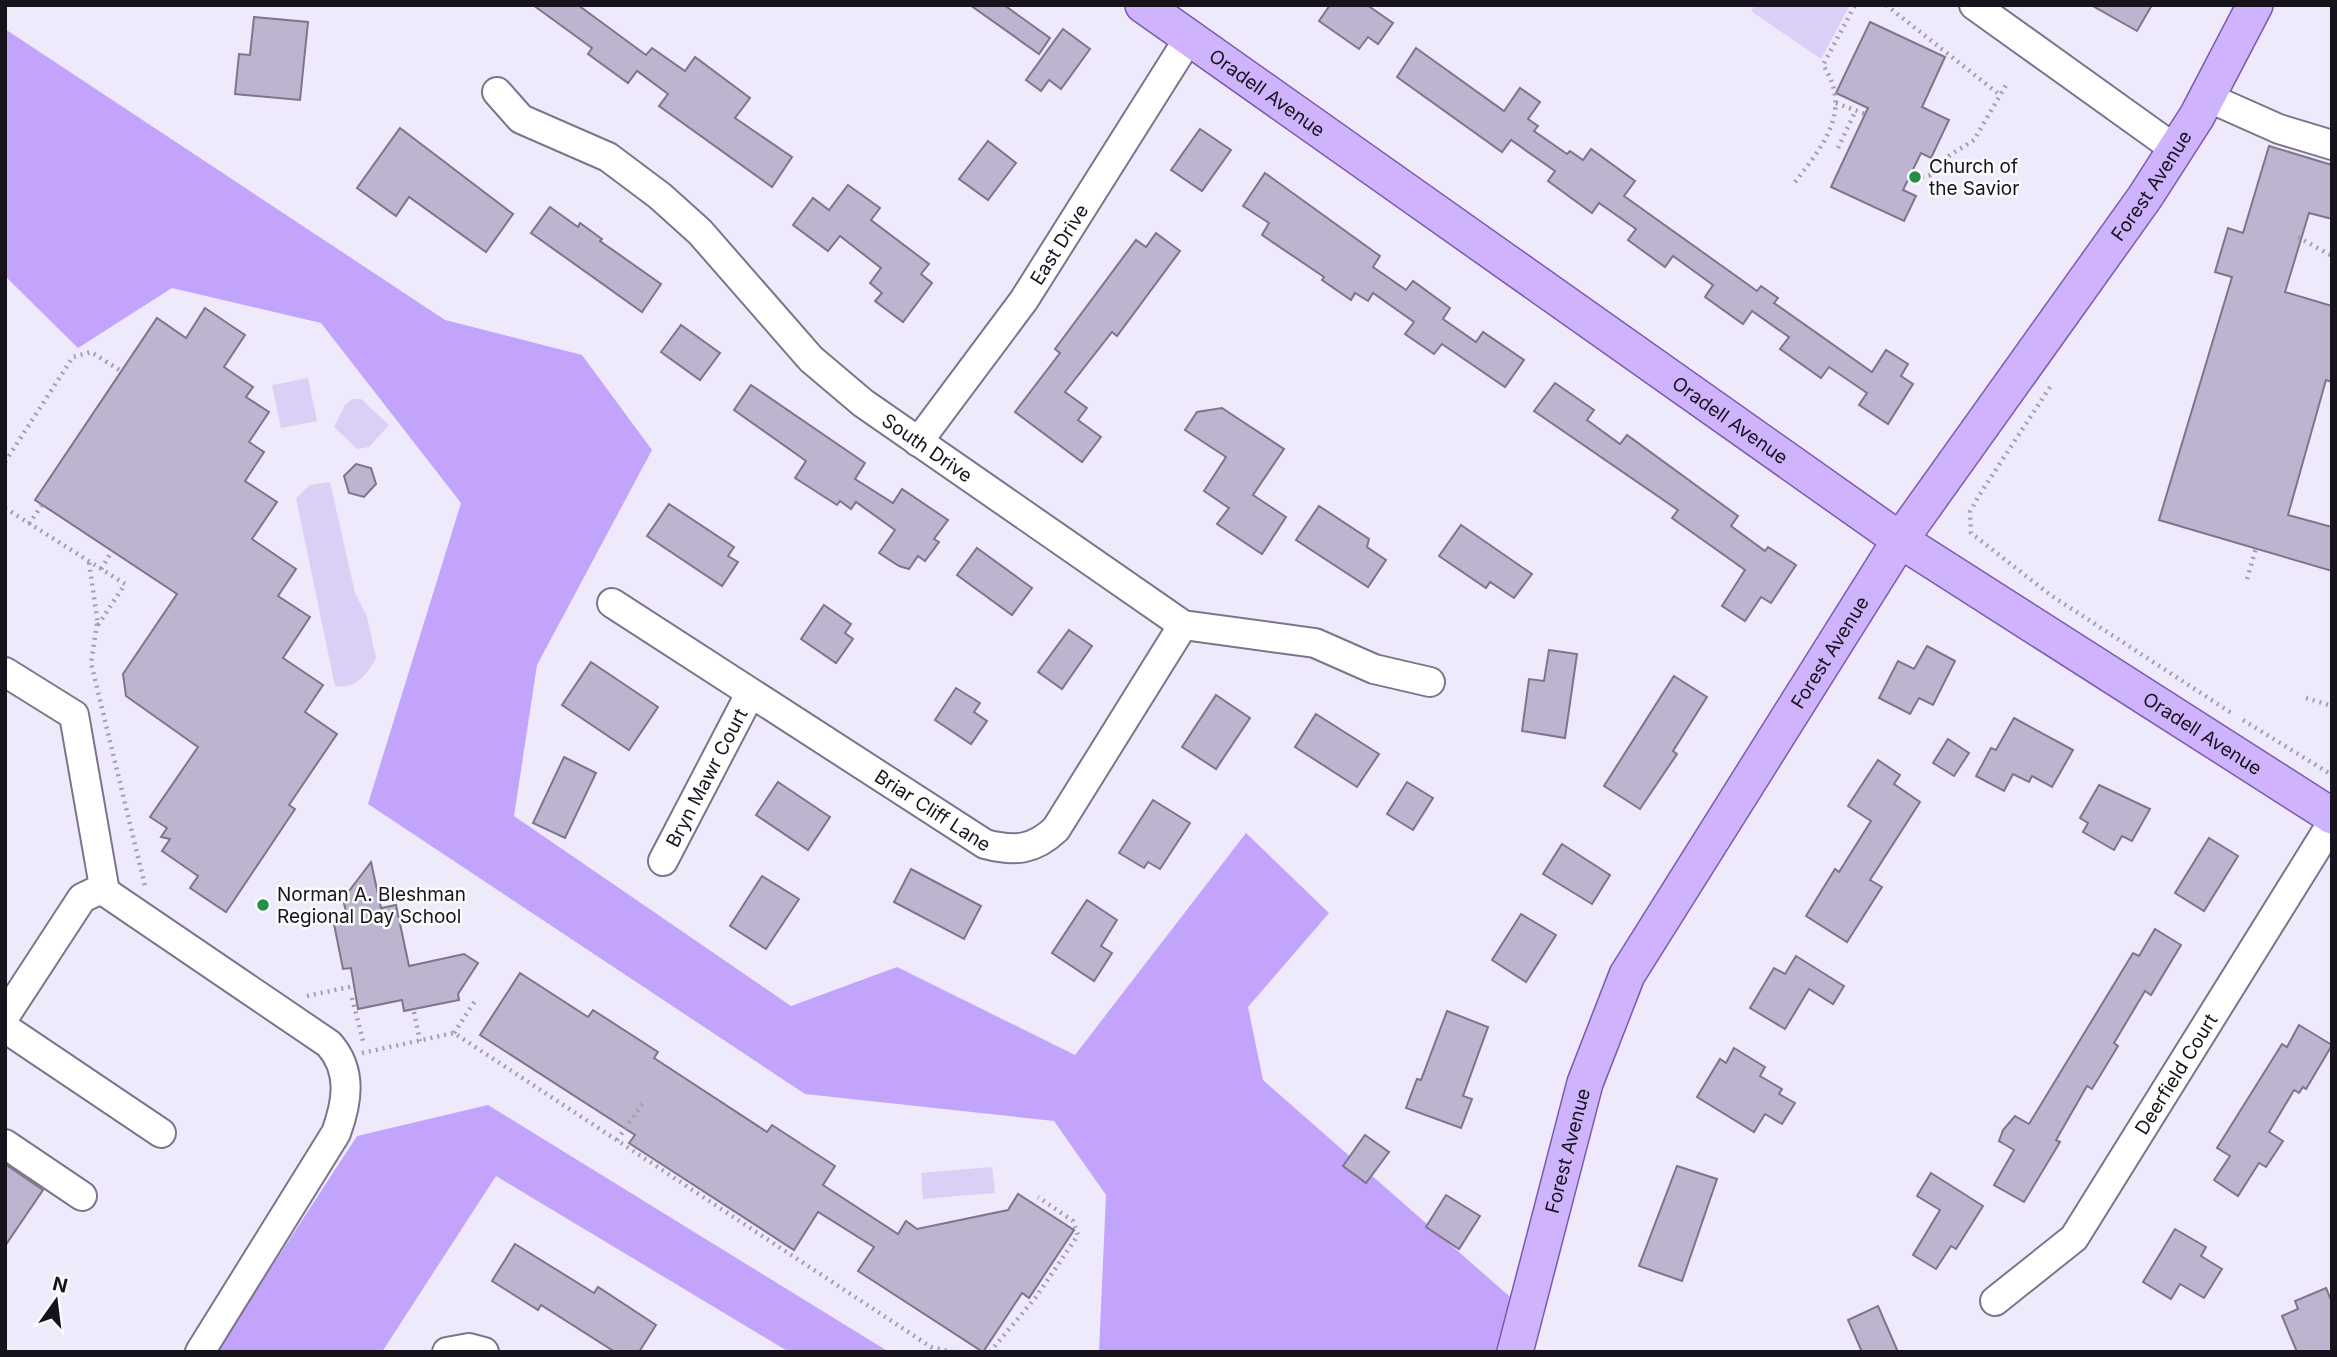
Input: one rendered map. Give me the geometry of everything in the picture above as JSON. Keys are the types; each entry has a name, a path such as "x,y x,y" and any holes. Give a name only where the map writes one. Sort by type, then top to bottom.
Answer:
{"main road":[{"name":"Oradell Avenue","path":"1143,5 1900,540 2332,816"},
{"name":"Forest Avenue","path":"1515,1352 1585,1083 1627,975 1900,540 2145,197 2207,97 2255,5"}],"street":[{"path":"1974,5 2175,149"},
{"name":"East Drive","path":"918,442 1024,300 1189,38"},
{"name":"South Drive","path":"497,92 521,119 608,157 660,196 700,232 811,359 863,403 1183,625 1315,643 1374,669 1430,682"},
{"path":"2207,97 2279,130 2332,145"},
{"name":"Briar Cliff Lane","path":"612,603 985,844 1007,850 1028,848 1042,842 1056,829 1183,625"},
{"path":"5,672 74,715 105,892"},
{"name":"Bryn Mawr Court","path":"663,861 750,694"},
{"name":"Deerfield Court","path":"1995,1301 2074,1238 2332,823"},
{"path":"5,1016 82,898 101,889 329,1044 344,1070 345,1110 336,1133 200,1352"},
{"path":"5,1028 161,1133"},
{"path":"5,1144 82,1196"},
{"path":"447,1352 469,1348 484,1352"}],"path":[{"path":"1795,182 1827,137 1836,103 1833,80 1823,65 1855,5"},
{"path":"1886,5 2000,95"},
{"path":"1908,180 1930,175 1950,155 1974,140 2006,85"},
{"path":"1836,103 1865,114"},
{"path":"1838,148 1856,110"},
{"path":"2298,236 2332,256"},
{"path":"5,462 73,357 91,352 121,371"},
{"path":"2053,381 1978,497 1970,512 1971,533 2049,594 2332,775"},
{"path":"29,524 42,505"},
{"path":"5,508 125,584 98,625 89,562"},
{"path":"2247,579 2256,548"},
{"path":"101,569 112,551"},
{"path":"97,624 91,663 146,889"},
{"path":"2306,698 2332,706"},
{"path":"310,1002 302,997 354,986"},
{"path":"352,998 366,1052"},
{"path":"355,1043 362,1053 454,1033 477,998"},
{"path":"414,1012 420,1041"},
{"path":"454,1033 931,1347 952,1352"},
{"path":"617,1140 645,1100"},
{"path":"990,1352 1036,1297 1077,1235 1073,1220 1038,1197"}],"shaded area":[{"path":"1755,5 1850,5 1821,59 1751,11"},
{"path":"5,29 445,320 582,355 652,450 537,665 514,816 791,1006 897,967 1075,1055 1246,833 1329,913 1248,1007 1263,1080 1525,1310 1515,1352 1099,1352 1106,1195 1054,1121 805,1094 368,804 461,503 321,323 172,288 78,348 5,276"},
{"path":"308,378 317,421 281,428 272,385"},
{"path":"353,399 361,399 389,425 369,447 357,449 334,427 345,405"},
{"path":"330,482 355,593 367,617 376,658 360,680 342,687 335,686 296,498 310,485"},
{"path":"488,1105 889,1352 789,1352 496,1176 382,1352 216,1352 357,1136"},
{"path":"992,1167 995,1193 923,1199 921,1173"}],"building":[{"path":"533,5 578,5 646,55 652,48 685,71 695,57 750,98 735,118 792,157 772,187 659,106 668,94 637,71 628,83 588,54 592,48"},
{"path":"970,5 1004,5 1050,38 1039,54"},
{"path":"1330,5 1367,5 1393,23 1378,44 1368,37 1359,49 1319,21"},
{"path":"2091,5 2152,5 2137,31"},
{"path":"254,17 308,22 300,100 235,94 239,54 250,55"},
{"path":"1870,22 1945,57 1922,107 1949,120 1931,158 1921,153 1903,190 1916,196 1904,221 1831,187 1868,108 1836,93"},
{"path":"1063,29 1090,49 1061,89 1049,80 1041,91 1026,80"},
{"path":"1416,48 1504,111 1520,88 1540,102 1528,119 1538,126 1534,131 1567,154 1570,151 1583,160 1591,149 1635,181 1624,196 1757,291 1761,286 1778,298 1774,303 1872,372 1886,350 1908,364 1901,376 1913,384 1888,424 1859,405 1867,393 1829,367 1821,378 1780,349 1789,337 1752,311 1743,324 1705,297 1713,285 1673,256 1665,267 1628,240 1636,229 1599,203 1592,213 1548,181 1555,171 1511,140 1502,152 1397,77"},
{"path":"400,128 513,214 486,252 409,197 396,216 357,188"},
{"path":"1200,129 1231,150 1202,191 1171,170"},
{"path":"988,141 1016,163 988,200 959,179"},
{"path":"2269,146 2332,165 2332,219 2309,213 2285,292 2332,306 2332,382 2326,380 2288,515 2332,527 2332,571 2159,520 2232,277 2215,272 2228,228 2243,233"},
{"path":"1265,173 1380,256 1373,267 1406,290 1413,281 1450,308 1443,319 1476,342 1483,332 1524,360 1505,387 1442,344 1434,354 1405,334 1414,322 1373,293 1368,301 1355,293 1351,300 1322,280 1324,277 1262,235 1269,223 1243,206"},
{"path":"848,185 880,208 871,220 929,264 921,274 932,283 903,322 875,301 882,293 870,283 881,268 840,236 828,251 793,225 813,198 829,210"},
{"path":"550,207 578,227 580,223 602,239 600,241 661,284 642,312 531,233"},
{"path":"1156,233 1180,251 1117,336 1112,332 1065,392 1087,408 1078,420 1101,437 1082,462 1015,412 1060,353 1055,349 1136,240 1146,247"},
{"path":"205,308 245,335 224,367 253,387 246,397 269,412 249,442 264,452 245,481 277,502 252,539 296,569 278,596 310,617 283,658 323,685 305,712 337,734 289,805 295,809 226,912 190,888 198,876 162,851 170,839 161,837 167,828 150,817 198,747 126,696 123,674 177,594 35,500 157,318 186,338"},
{"path":"681,325 720,353 700,380 661,352"},
{"path":"1555,383 1594,410 1587,420 1620,444 1627,435 1738,516 1731,526 1765,551 1768,547 1796,565 1771,603 1761,597 1745,621 1722,606 1745,570 1672,518 1678,510 1534,411"},
{"path":"751,385 865,463 855,479 893,503 902,489 948,520 934,539 939,542 925,561 918,556 909,569 899,566 879,553 895,530 856,502 851,509 840,501 837,505 795,478 806,461 734,410"},
{"path":"1222,408 1284,449 1253,495 1286,517 1262,554 1217,524 1229,508 1204,491 1226,457 1185,430 1197,412"},
{"path":"356,464 371,468 376,484 364,497 349,493 344,476"},
{"path":"669,504 734,547 728,556 738,562 722,586 647,536"},
{"path":"1319,506 1369,539 1367,547 1386,560 1368,587 1296,540"},
{"path":"1461,525 1532,574 1514,598 1490,582 1486,588 1439,556"},
{"path":"977,548 1032,588 1012,615 957,575"},
{"path":"824,605 851,624 845,633 853,639 836,663 801,639"},
{"path":"1069,630 1092,646 1062,689 1038,672"},
{"path":"1927,646 1955,661 1933,705 1919,698 1910,714 1879,698 1898,661 1914,669"},
{"path":"1549,650 1577,654 1565,738 1522,731 1529,679 1544,681"},
{"path":"591,662 658,707 629,750 562,705"},
{"path":"1674,676 1707,697 1673,751 1677,754 1640,809 1604,786"},
{"path":"956,688 980,703 974,712 987,721 971,744 935,720"},
{"path":"1216,695 1250,718 1216,769 1182,747"},
{"path":"1316,714 1379,754 1357,787 1295,747"},
{"path":"2014,718 2073,750 2052,787 2032,776 2029,782 2013,774 2004,791 1976,776 1991,748 1996,750"},
{"path":"1948,739 1969,753 1954,776 1933,763"},
{"path":"564,757 596,773 565,838 533,823"},
{"path":"1878,760 1900,775 1894,784 1920,802 1870,880 1882,887 1847,942 1806,916 1835,869 1839,872 1871,821 1848,806"},
{"path":"778,782 830,817 808,850 756,815"},
{"path":"1407,782 1433,798 1413,830 1387,814"},
{"path":"2099,785 2150,809 2132,841 2122,836 2114,850 2083,832 2088,823 2080,818"},
{"path":"1153,800 1190,823 1160,869 1148,862 1144,868 1119,853"},
{"path":"2209,838 2238,856 2204,911 2175,893"},
{"path":"1562,844 1610,875 1592,904 1543,874"},
{"path":"371,862 381,908 396,905 409,966 464,954 478,963 458,994 459,1000 404,1011 402,1000 358,1009 351,968 343,969 332,914 346,912 343,899"},
{"path":"911,869 981,906 964,939 894,902"},
{"path":"762,876 799,899 766,949 730,926"},
{"path":"1087,900 1117,920 1101,946 1112,953 1094,981 1052,953"},
{"path":"1521,914 1556,935 1526,982 1492,960"},
{"path":"2155,929 2181,945 2151,995 2145,991 2114,1043 2118,1046 2092,1089 2087,1086 2056,1140 2060,1142 2024,1202 1994,1185 2014,1150 1999,1141 2003,1130 2015,1116 2029,1124 2133,953 2139,956"},
{"path":"1796,956 1844,986 1833,1004 1809,989 1785,1029 1750,1008 1774,968 1785,974"},
{"path":"520,973 588,1017 593,1010 658,1052 654,1058 767,1132 772,1125 835,1166 823,1185 898,1234 906,1221 917,1229 1008,1210 1018,1194 1074,1230 1029,1298 1022,1293 983,1352 858,1271 874,1247 818,1212 794,1250 629,1143 635,1135 480,1035"},
{"path":"1447,1011 1488,1027 1463,1096 1472,1099 1461,1128 1406,1108 1417,1079 1421,1080"},
{"path":"2299,1025 2332,1045 2306,1089 2303,1087 2299,1093 2294,1090 2269,1132 2283,1141 2266,1167 2259,1163 2238,1196 2214,1180 2230,1156 2217,1148 2282,1044 2287,1047"},
{"path":"1734,1048 1765,1067 1760,1076 1782,1089 1779,1094 1795,1103 1782,1124 1765,1114 1754,1132 1697,1097 1720,1059 1726,1063"},
{"path":"1365,1135 1389,1152 1366,1183 1343,1166"},
{"path":"5,1164 43,1190 5,1246"},
{"path":"1677,1166 1717,1179 1682,1281 1639,1266"},
{"path":"1931,1173 1983,1206 1956,1249 1951,1246 1936,1269 1913,1255 1940,1210 1917,1196"},
{"path":"1446,1195 1480,1216 1459,1249 1426,1227"},
{"path":"2175,1229 2206,1247 2201,1256 2222,1269 2204,1298 2180,1284 2171,1299 2143,1282"},
{"path":"515,1244 594,1293 598,1287 656,1325 639,1352 615,1352 541,1305 538,1310 492,1281"},
{"path":"2326,1288 2332,1302 2332,1352 2297,1352 2282,1316 2298,1309 2295,1301"},
{"path":"1878,1306 1898,1352 1862,1352 1848,1320"}],"place":[{"name":"Church of the Savior","path":"1915,177"},
{"name":"Norman A. Bleshman Regional Day School","path":"263,905"}]}
